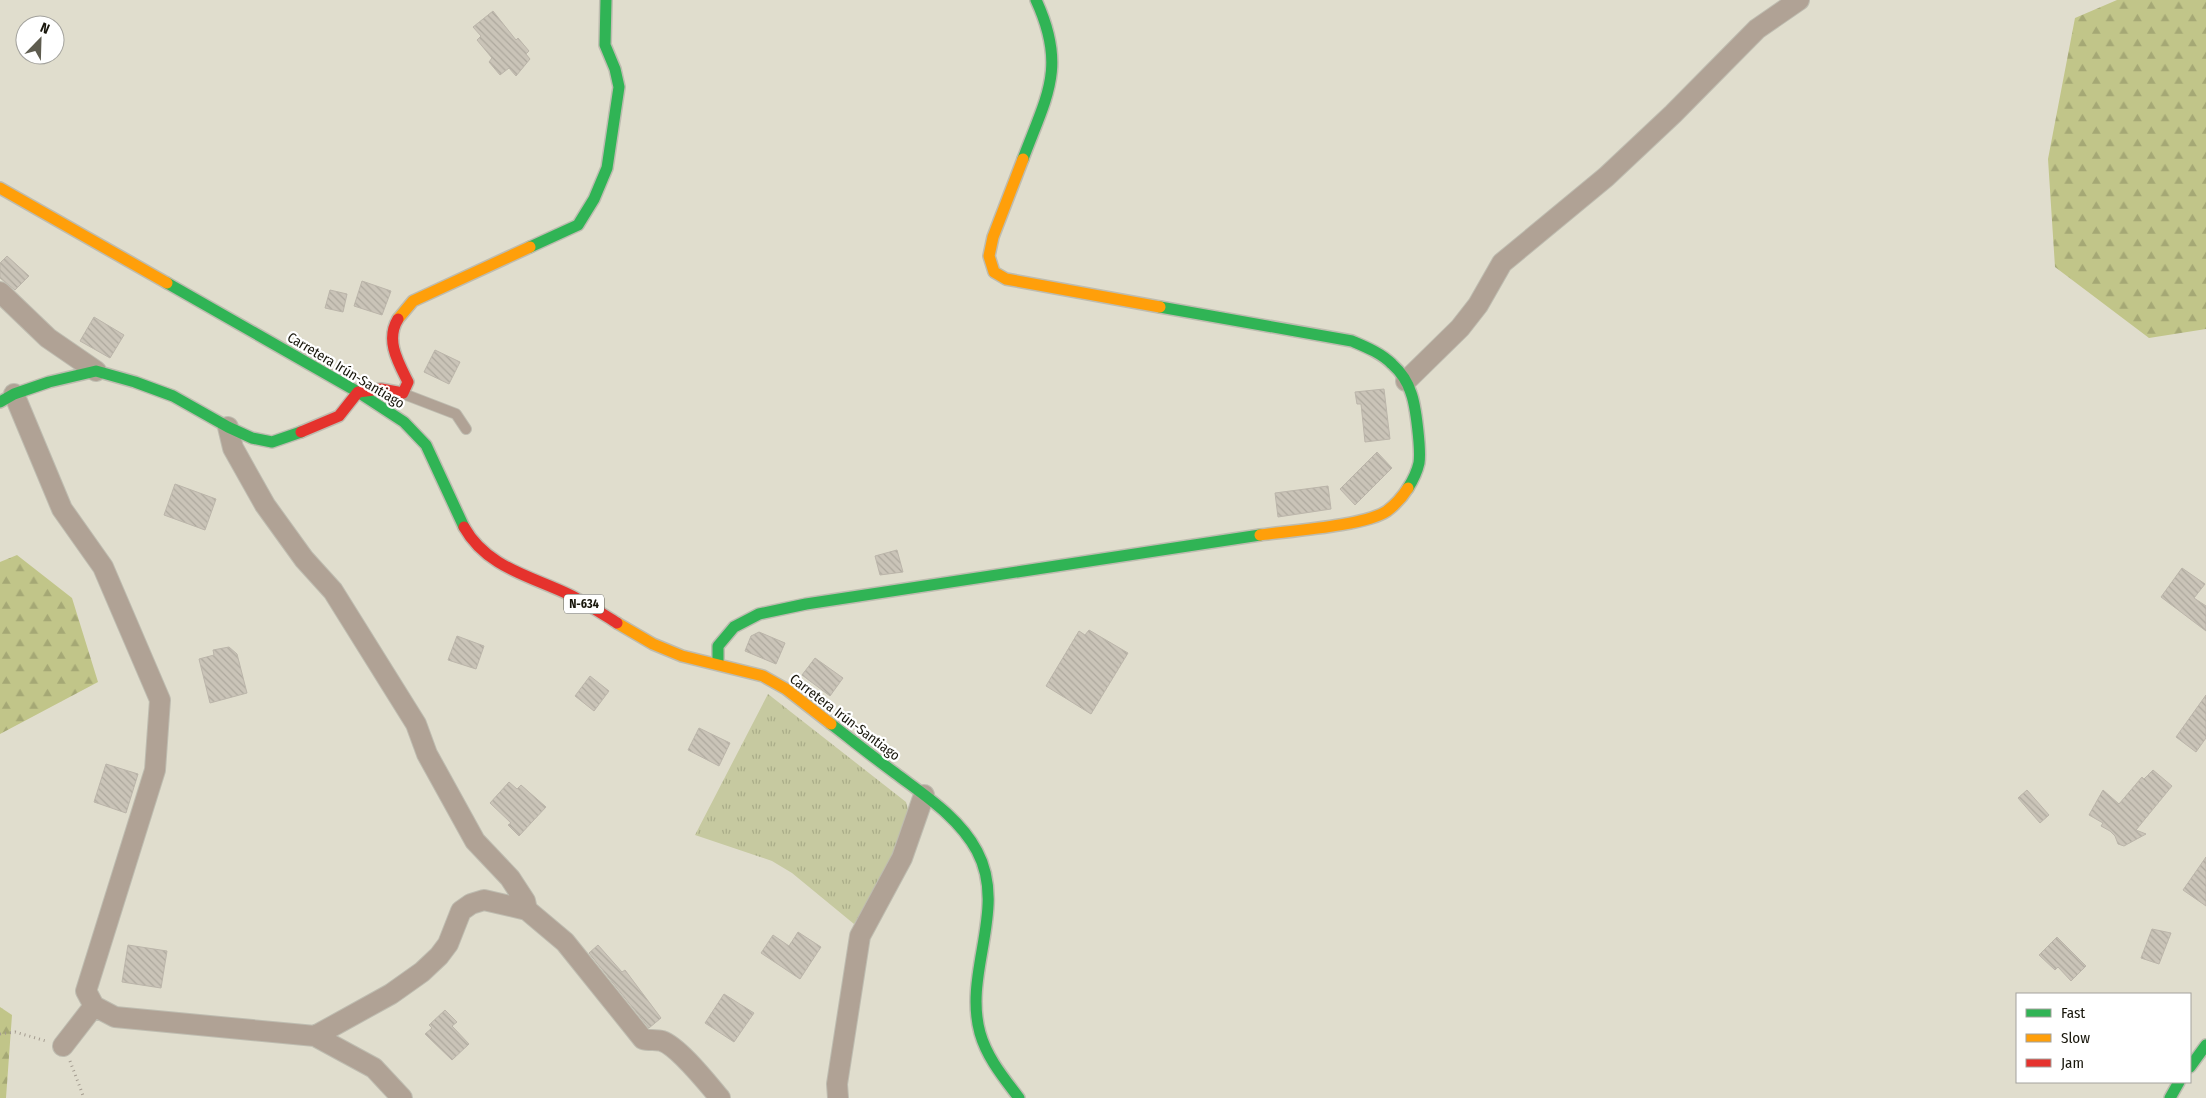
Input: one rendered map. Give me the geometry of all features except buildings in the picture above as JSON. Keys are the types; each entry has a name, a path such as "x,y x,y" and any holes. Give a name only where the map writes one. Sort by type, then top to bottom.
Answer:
{"main road":[{"path":"7,398 50,382 96,371 135,382 173,396 228,427 252,438 272,442 292,436 339,416 358,392 381,389 403,393 408,382 397,360 391,332 398,316 413,301 578,225 594,198 607,168 618,86 615,69 605,45 606,0"},
{"path":"718,664 718,646 734,627 759,614 862,594 1364,520 1387,511 1404,495 1414,478 1419,462 1412,395 1406,381 1392,364 1374,351 1352,341 1006,279 994,272 989,256 993,237 1053,76 1053,47 1046,21 1036,0"},
{"name":"Carretera Irún-Santiago","path":"0,188 118,257 358,392 404,423 425,444 444,480 456,514 465,532 489,558 532,580 570,596 652,644 683,657 763,676 786,689 947,813 971,841 984,866 989,896 988,912 977,969 976,1004 980,1035 996,1066 1019,1098"},
{"path":"2191,1066 2206,1045"},
{"path":"2170,1098 2178,1083"}],"street":[{"path":"1406,381 1460,328 1478,305 1502,263 1606,177 1673,114 1757,29 1799,0"},
{"path":"0,292 48,338 96,371"},
{"path":"7,398 62,509 103,567 160,700 155,770 86,991 94,1006 115,1017 315,1036 374,1068 402,1098"},
{"path":"228,427 233,448 265,505 304,559 334,591 416,724 427,754 475,841 510,878 525,901 527,910"},
{"path":"838,1098 837,1084 860,936 902,858 924,796"},
{"path":"315,1036 390,994 422,972 439,956 448,944 461,910 471,904 484,900 527,910 564,942 643,1039 661,1040 672,1046 699,1073 720,1098"},
{"path":"62,1046 94,1006"}],"lane":[{"path":"403,393 456,414 466,429"}],"path":[{"path":"0,1034 15,1032 62,1046 84,1098"}],"green space":[{"path":"2117,0 2206,0 2206,329 2149,338 2055,267 2048,159 2075,18"},
{"path":"17,555 72,598 98,682 0,734 0,562"},
{"path":"768,694 906,802 910,817 892,867 854,924 792,873 772,861 695,835"},
{"path":"0,1007 12,1015 6,1098 0,1098"}],"traffic: fast":[{"path":"530,247 578,225 594,199 607,168 619,87 615,69 605,45 606,0"},
{"path":"1023,159 1046,98 1052,63 1045,23 1036,0"},
{"path":"167,283 358,392 404,422 426,445 464,527"},
{"path":"1160,307 1352,341 1383,357 1404,378 1410,389 1415,408 1419,439 1419,463 1415,476 1408,488"},
{"path":"0,402 14,394 49,382 96,371 135,382 173,396 228,427 252,438 272,442 301,432"},
{"path":"718,664 718,646 734,627 759,614 806,604 1260,535"},
{"path":"831,724 929,798 951,817 977,851 985,873 988,895 976,1010 980,1033 991,1059 1019,1098"},
{"path":"2191,1066 2206,1045"},
{"path":"2170,1098 2178,1083"}],"traffic: slow":[{"path":"1023,159 993,237 989,256 994,272 1006,279 1160,307"},
{"path":"0,188 167,283"},
{"path":"398,319 413,301 530,247"},
{"path":"1260,535 1362,521 1387,511 1408,488"},
{"path":"617,623 653,644 682,656 763,676 786,689 831,724"}],"traffic: jam":[{"path":"301,432 339,416 358,392 381,389 403,393 408,382 397,359 393,343 394,327 398,319"},
{"path":"464,527 474,541 497,562 570,595 617,623"}]}
